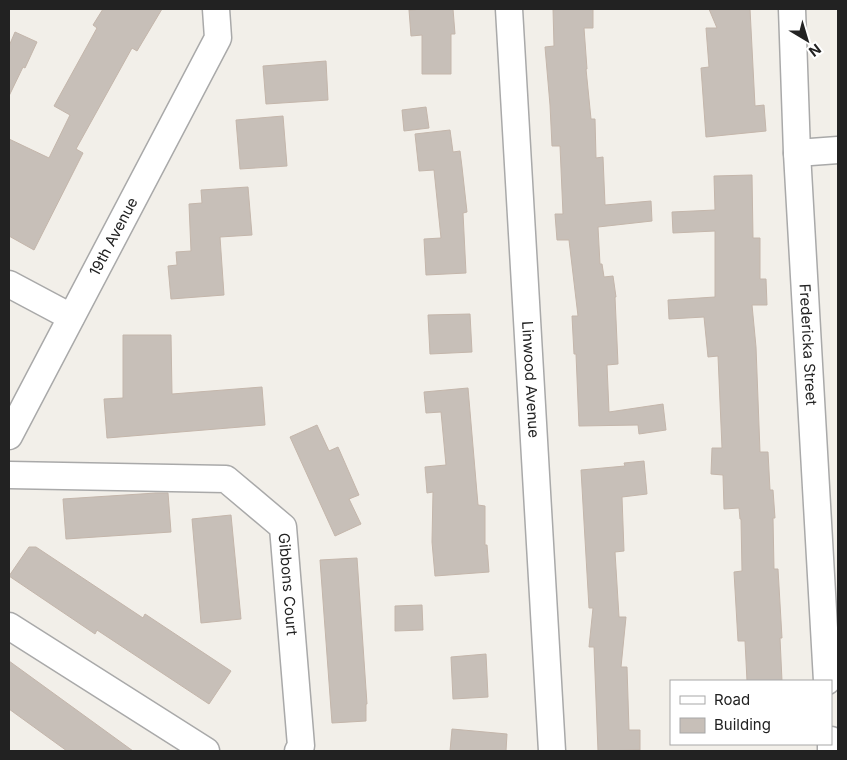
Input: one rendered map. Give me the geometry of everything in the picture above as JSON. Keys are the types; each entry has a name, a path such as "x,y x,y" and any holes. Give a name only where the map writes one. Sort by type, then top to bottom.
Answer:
{"street":[{"name":"19th Avenue","path":"9,436 218,38 216,9"},
{"name":"Linwood Avenue","path":"510,9 552,751"},
{"name":"Fredericka Street","path":"792,9 797,153 827,680"},
{"path":"797,153 838,150"},
{"path":"9,284 71,317"},
{"name":"Gibbons Court","path":"9,475 226,479 283,527 301,746 298,751"},
{"path":"9,626 206,751"}],"building":[{"path":"103,9 162,9 137,51 132,48 76,149 83,153 34,250 9,236 9,139 49,158 70,115 54,106 97,28 93,25"},
{"path":"453,9 455,34 451,34 451,74 422,74 422,35 411,36 409,10"},
{"path":"553,9 593,9 593,28 584,28 586,69 591,119 595,119 596,158 603,157 605,205 651,201 652,221 598,227 600,264 602,264 604,277 613,276 616,297 618,364 607,365 609,412 663,404 666,430 639,434 638,425 579,426 576,354 574,354 572,316 578,316 569,240 557,240 555,214 563,214 560,146 552,146 545,47 554,46"},
{"path":"709,9 750,9 755,106 764,105 766,131 706,137 701,68 709,67 706,28 717,28"},
{"path":"15,32 37,42 9,96 9,46"},
{"path":"326,61 328,100 266,104 263,66"},
{"path":"426,107 429,128 404,131 402,110"},
{"path":"283,116 287,166 240,169 236,120"},
{"path":"450,130 453,152 460,151 462,167 467,212 463,213 466,273 426,275 424,239 441,238 434,170 419,171 415,134"},
{"path":"752,175 753,238 760,238 760,279 766,279 767,305 752,305 756,347 760,452 768,452 770,490 773,490 775,518 773,518 774,569 778,569 782,638 780,638 782,680 747,680 745,641 738,641 734,572 742,571 741,519 739,508 724,509 723,475 711,474 712,448 722,448 718,356 708,357 704,317 669,319 668,300 715,297 715,231 673,233 672,212 715,210 714,176"},
{"path":"248,187 252,235 220,237 224,295 171,299 168,266 177,265 176,252 191,251 189,204 202,203 201,190"},
{"path":"470,314 472,352 430,354 428,315"},
{"path":"123,335 171,335 172,394 262,387 265,425 107,438 104,399 123,398"},
{"path":"468,388 478,505 485,506 485,545 487,545 489,572 435,576 432,542 433,492 427,493 425,467 446,465 441,412 426,413 424,392"},
{"path":"317,425 329,451 338,447 359,495 349,499 361,524 335,536 290,437"},
{"path":"644,461 647,494 622,497 624,551 615,552 619,617 626,617 621,667 627,667 629,730 640,730 640,750 598,751 594,647 589,647 593,608 589,608 581,470 625,466 624,463"},
{"path":"168,493 171,532 66,539 63,499"},
{"path":"231,515 241,619 201,623 192,519"},
{"path":"29,547 36,547 143,618 145,614 231,671 209,704 97,630 95,634 9,576"},
{"path":"357,558 367,704 366,721 332,723 320,560"},
{"path":"422,605 423,630 395,631 395,606"},
{"path":"486,654 488,697 453,699 451,657"},
{"path":"9,661 133,751 67,751 9,709"},
{"path":"452,729 507,734 506,751 450,751"}]}
